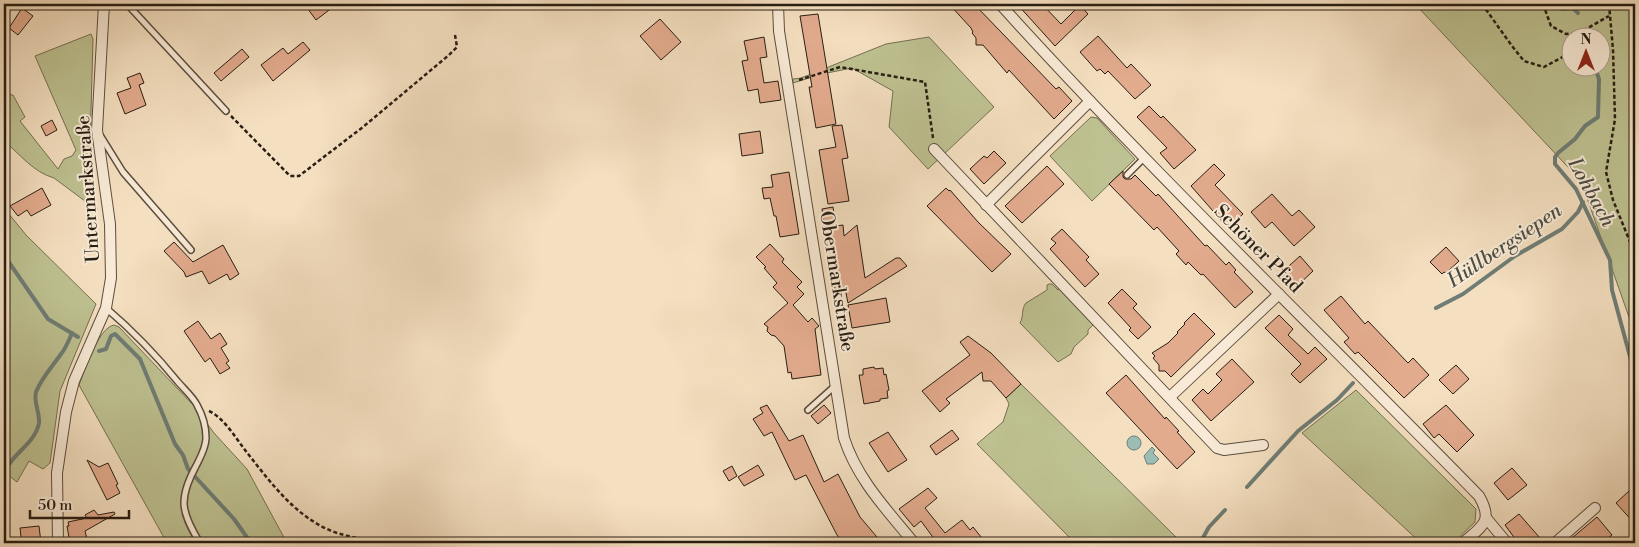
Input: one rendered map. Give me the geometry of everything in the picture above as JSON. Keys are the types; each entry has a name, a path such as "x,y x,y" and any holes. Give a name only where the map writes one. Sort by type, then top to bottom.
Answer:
{"street":[{"name":"Untermarkstraße","path":"58,543 57,473 66,412 74,381 106,308 111,278 110,224 97,130 104,4"},
{"name":"Obermarkstraße","path":"778,4 779,31 837,384 844,438 854,465 914,543"},
{"name":"Schöner Pfad","path":"1000,4 1144,157 1479,496 1485,506 1487,519"},
{"path":"986,205 1090,101"},
{"path":"934,149 1220,450 1263,445"},
{"path":"1170,397 1279,294"},
{"path":"1555,543 1596,508"},
{"path":"1463,543 1483,526 1487,519 1507,543"}],"lane":[{"path":"127,4 226,111"},
{"path":"97,130 123,172 191,250"},
{"path":"1127,175 1144,157"},
{"path":"106,308 134,332 197,404 204,422 206,439 202,456 190,478 183,499 188,522 200,543"},
{"path":"808,410 837,384"}],"path":[{"path":"1482,4 1524,61 1544,67 1562,57"},
{"path":"1543,4 1551,26 1562,32"},
{"path":"1609,4 1613,50 1615,119 1606,172 1614,200 1635,254"},
{"path":"1589,28 1609,16"},
{"path":"226,111 290,176 300,176 363,127 449,55 457,47 455,35"},
{"path":"787,83 840,67 925,82 934,149"},
{"path":"197,404 214,413 233,433 260,470 305,517 327,529 350,537 371,540"}],"green space":[{"path":"1415,4 1635,4 1635,334 1581,181"},
{"path":"91,34 93,39 90,147 97,210 54,178 33,167 4,141 4,94 13,95 25,117 20,121 58,169 64,159 72,156 76,150 35,56"},
{"path":"929,37 994,107 928,169 889,127 893,91 852,68 822,74 793,83 793,79 801,78 886,44"},
{"path":"1091,117 1097,118 1135,159 1092,201 1050,156"},
{"path":"4,208 26,235 96,304 60,391 50,463 43,469 29,461 17,482 4,472"},
{"path":"1052,284 1058,290 1061,288 1095,323 1088,330 1088,334 1074,347 1071,354 1058,362 1020,323 1026,303 1047,290 1047,285"},
{"path":"114,325 119,327 194,406 214,433 247,469 287,543 167,543 79,385 97,341 108,328"},
{"path":"1021,384 1182,543 1075,543 977,444 1003,422 1009,404 1006,398"},
{"path":"1356,390 1476,509 1475,522 1453,543 1421,543 1302,433"}],"water":[{"path":"1131,436 1137,436 1141,443 1137,450 1131,450 1127,446 1127,440"},
{"path":"1152,447 1155,450 1153,453 1159,459 1154,464 1147,464 1144,456"}],"building":[{"path":"315,4 337,4 316,20 308,9"},
{"path":"949,4 974,4 1056,89 1059,87 1072,101 1054,119 1009,70 1007,73 983,45 976,45 976,38 971,28"},
{"path":"1017,4 1042,4 1061,24 1080,5 1088,14 1055,46"},
{"path":"22,8 33,16 18,35 9,28"},
{"path":"818,14 836,124 816,128 809,87 812,87 800,16"},
{"path":"660,19 681,42 661,60 640,36"},
{"path":"1098,36 1127,68 1131,64 1151,85 1135,99 1108,71 1105,74 1100,69 1097,71 1080,52"},
{"path":"764,37 767,57 760,58 764,83 778,81 781,100 760,103 758,89 748,91 742,61 748,60 744,41"},
{"path":"303,42 310,50 273,81 261,65 283,48 288,54"},
{"path":"242,49 249,57 221,81 214,73"},
{"path":"140,73 144,83 139,85 146,105 125,114 117,93 131,88 127,78"},
{"path":"1149,106 1161,118 1163,116 1196,150 1174,169 1160,153 1167,148 1137,117"},
{"path":"52,120 57,130 46,136 41,126"},
{"path":"842,125 848,158 842,159 849,201 828,204 819,150 836,147 832,126"},
{"path":"760,131 763,153 742,156 739,134"},
{"path":"994,151 1006,163 984,184 970,169 984,156 987,158"},
{"path":"1214,164 1225,175 1215,185 1243,214 1228,228 1191,186"},
{"path":"1047,166 1064,184 1022,223 1005,206"},
{"path":"1123,171 1125,179 1131,179 1135,175 1156,196 1158,194 1205,246 1207,245 1226,265 1229,262 1236,270 1234,272 1253,292 1235,308 1203,274 1201,275 1188,262 1186,265 1176,254 1179,251 1157,227 1154,230 1109,184"},
{"path":"789,172 799,234 780,237 770,198 764,199 762,188 773,187 771,175"},
{"path":"42,188 51,205 31,216 27,210 18,216 10,206"},
{"path":"946,188 1011,254 992,272 927,206"},
{"path":"1272,194 1292,216 1299,210 1315,227 1294,246 1272,222 1265,228 1251,212"},
{"path":"833,207 836,226 843,225 844,236 857,225 865,278 896,258 900,258 907,266 848,303 845,288 835,289 831,267 837,266 833,243 827,244 822,209"},
{"path":"1062,229 1089,257 1086,260 1099,274 1085,287 1050,249 1056,243 1051,239"},
{"path":"174,242 193,262 223,245 239,274 230,280 227,274 209,284 202,271 186,277 184,272 164,251"},
{"path":"770,244 784,259 782,262 802,282 797,287 804,294 793,305 808,322 812,318 819,326 815,329 821,375 792,379 791,372 788,373 784,346 775,336 767,331 768,327 764,324 788,303 773,287 777,283 756,257"},
{"path":"1446,247 1459,261 1446,273 1442,274 1430,262"},
{"path":"1300,256 1313,271 1294,289 1280,274"},
{"path":"1122,289 1137,304 1133,308 1151,327 1138,339 1129,330 1131,328 1108,303"},
{"path":"1341,296 1365,324 1368,321 1408,363 1413,358 1429,375 1404,398 1358,352 1355,354 1344,342 1349,338 1324,310"},
{"path":"886,298 890,322 852,328 848,305"},
{"path":"1194,313 1215,334 1171,377 1165,371 1159,371 1159,365 1153,358 1155,356 1152,353 1168,343"},
{"path":"1279,315 1293,329 1288,335 1308,354 1315,347 1327,359 1300,383 1291,374 1301,364 1265,328"},
{"path":"198,321 211,339 220,333 227,344 221,348 229,361 226,363 230,368 220,374 210,358 205,362 184,331"},
{"path":"968,336 991,353 1021,384 1006,398 991,381 983,381 982,372 946,399 950,403 940,412 922,391 970,355 960,342"},
{"path":"1232,359 1254,382 1211,421 1192,400 1203,389 1208,394 1222,380 1216,374"},
{"path":"1456,365 1469,379 1453,394 1439,380"},
{"path":"874,367 875,369 883,368 884,375 886,374 889,390 887,391 888,398 864,404 859,375 863,375 863,369"},
{"path":"1126,375 1165,419 1166,417 1179,431 1177,432 1195,452 1177,469 1106,393"},
{"path":"767,405 789,441 803,435 824,482 838,474 860,517 882,543 843,543 806,475 795,480 772,432 764,436 753,419 763,413 760,408"},
{"path":"824,405 831,413 818,424 811,416"},
{"path":"1446,405 1474,435 1457,452 1439,434 1434,438 1423,424"},
{"path":"952,430 959,439 936,455 930,446"},
{"path":"888,432 907,460 888,472 869,443"},
{"path":"87,460 99,467 108,463 120,493 107,500"},
{"path":"758,465 764,475 744,486 738,477"},
{"path":"732,466 737,476 729,481 723,471"},
{"path":"1512,468 1527,485 1508,500 1494,483"},
{"path":"928,488 937,498 925,508 945,533 962,520 970,530 973,527 986,543 931,543 935,540 921,521 914,527 899,509"},
{"path":"1629,491 1635,499 1635,524 1616,503"},
{"path":"94,510 98,515 114,512 115,514 85,531 88,543 70,543 68,522 87,518 85,515"},
{"path":"1519,514 1540,538 1536,543 1524,543 1518,537 1516,540 1505,525"},
{"path":"1597,517 1612,535 1602,543 1566,543"},
{"path":"39,526 41,543 18,543 21,537 20,528"}],"waterway":[{"name":"Lohbach","path":"1557,4 1562,9 1573,8 1578,13"},
{"name":"Lohbach","path":"1599,78 1598,117 1585,126 1575,139 1558,153 1555,157 1555,164 1576,189 1610,260 1612,290 1635,375"},
{"name":"Hüllbergsiepen","path":"1436,308 1463,294 1515,256 1562,229 1578,212 1583,202"},
{"path":"4,255 48,319 78,337"},
{"path":"10,463 31,440 37,429 39,419 35,399 36,392 64,349 72,333"},
{"path":"99,351 106,349 111,336 115,334 140,359 175,444 183,455 188,469 234,519 251,543"},
{"name":"Hüllbergsiepen","path":"1247,487 1298,431 1337,400 1353,383"},
{"name":"Hüllbergsiepen","path":"1200,543 1209,527 1225,510"}]}
